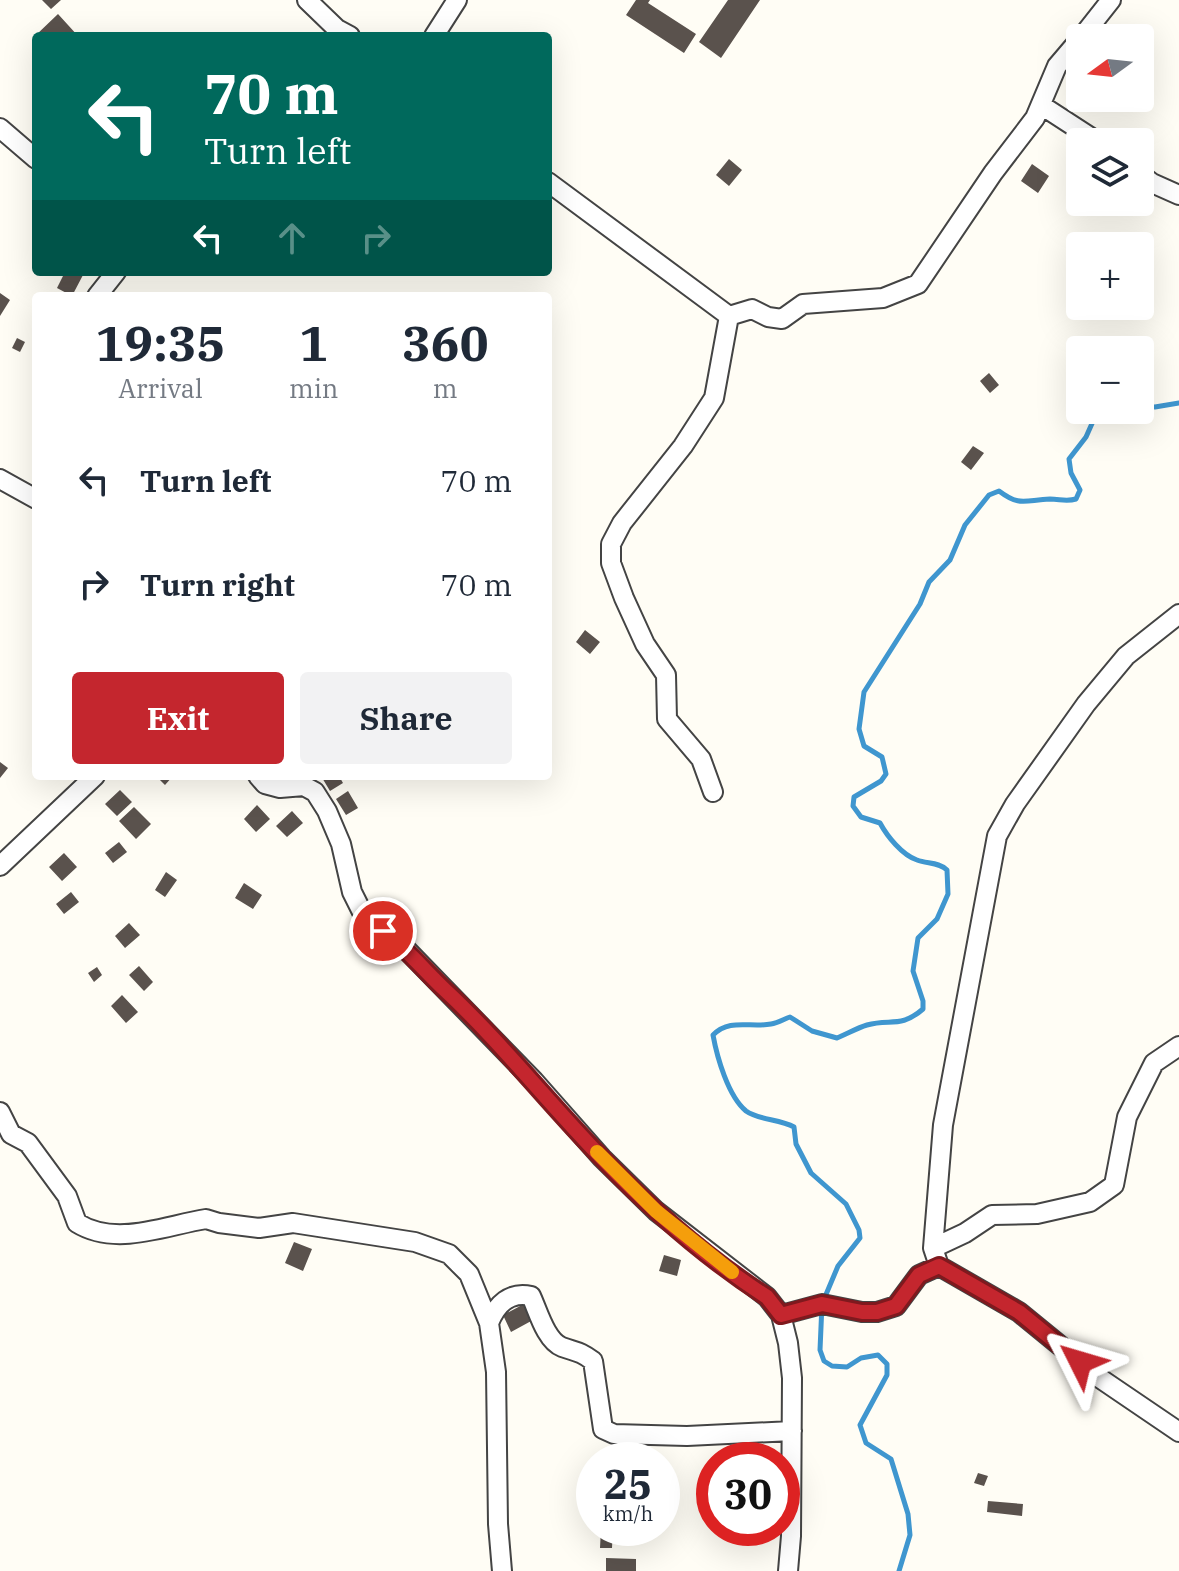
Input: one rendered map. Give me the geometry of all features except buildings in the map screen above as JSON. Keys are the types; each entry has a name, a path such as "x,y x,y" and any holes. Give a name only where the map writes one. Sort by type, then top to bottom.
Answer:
{"street":[{"path":"307,0 343,32"},
{"path":"437,32 457,0"},
{"path":"1091,24 1111,0"},
{"path":"729,316 752,309 768,317 782,319 803,304 883,298 918,284 993,173 1035,118 1057,66 1066,55"},
{"path":"1041,105 1076,128"},
{"path":"0,128 32,156"},
{"path":"1154,184 1179,195"},
{"path":"552,185 729,316"},
{"path":"100,292 113,276"},
{"path":"713,792 701,759 667,719 666,675 645,644 624,598 611,563 611,544 622,523 683,446 714,398 729,316"},
{"path":"0,479 32,497"},
{"path":"936,1257 943,1125 962,1037 997,836 1015,804 1086,704 1126,656 1179,614"},
{"path":"0,866 91,780"},
{"path":"262,780 280,788 304,786 315,792 341,844 352,892 365,918 401,944 534,1081 602,1158 656,1211 767,1297 781,1315 792,1378 788,1571"},
{"path":"781,1315 822,1304 862,1312 877,1312 896,1306 936,1257 992,1215 1037,1214 1090,1202 1114,1185 1127,1117 1154,1063 1179,1046"},
{"path":"0,1112 11,1134 28,1143 67,1196 77,1223 89,1231 124,1236 206,1219 259,1228 293,1223 415,1242 449,1254 469,1274 489,1323 496,1372 498,1524 502,1571"},
{"path":"936,1257 1019,1312 1101,1379 1179,1432"},
{"path":"489,1323 496,1307 509,1298 523,1294 531,1296 552,1340 561,1347 579,1350 593,1361 603,1429 614,1434 687,1436 792,1431"}],"waterway":[{"path":"1154,407 1179,403"},
{"path":"899,1571 910,1535 908,1514 891,1459 866,1443 860,1425 887,1375 887,1364 878,1355 861,1358 847,1367 832,1366 824,1361 820,1350 822,1304 838,1266 860,1238 859,1230 846,1204 811,1173 796,1144 794,1127 751,1114 734,1096 724,1076 713,1035 726,1027 771,1024 790,1017 812,1031 837,1038 867,1025 908,1019 923,1009 913,971 918,938 937,919 948,894 947,870 906,854 880,823 861,817 853,806 854,797 881,781 886,774 882,757 864,746 859,729 864,692 920,604 929,582 950,560 965,525 989,495 999,491 1023,501 1076,499 1080,490 1071,473 1069,459 1092,424"}],"slow traffic":[{"path":"597,1152 656,1211 732,1272"}],"route":[{"path":"383,931 401,944 422,969 464,1008 602,1158 656,1211 767,1297 781,1315 822,1304 877,1312 896,1306 919,1275 939,1266 1019,1312 1080,1362"}]}
